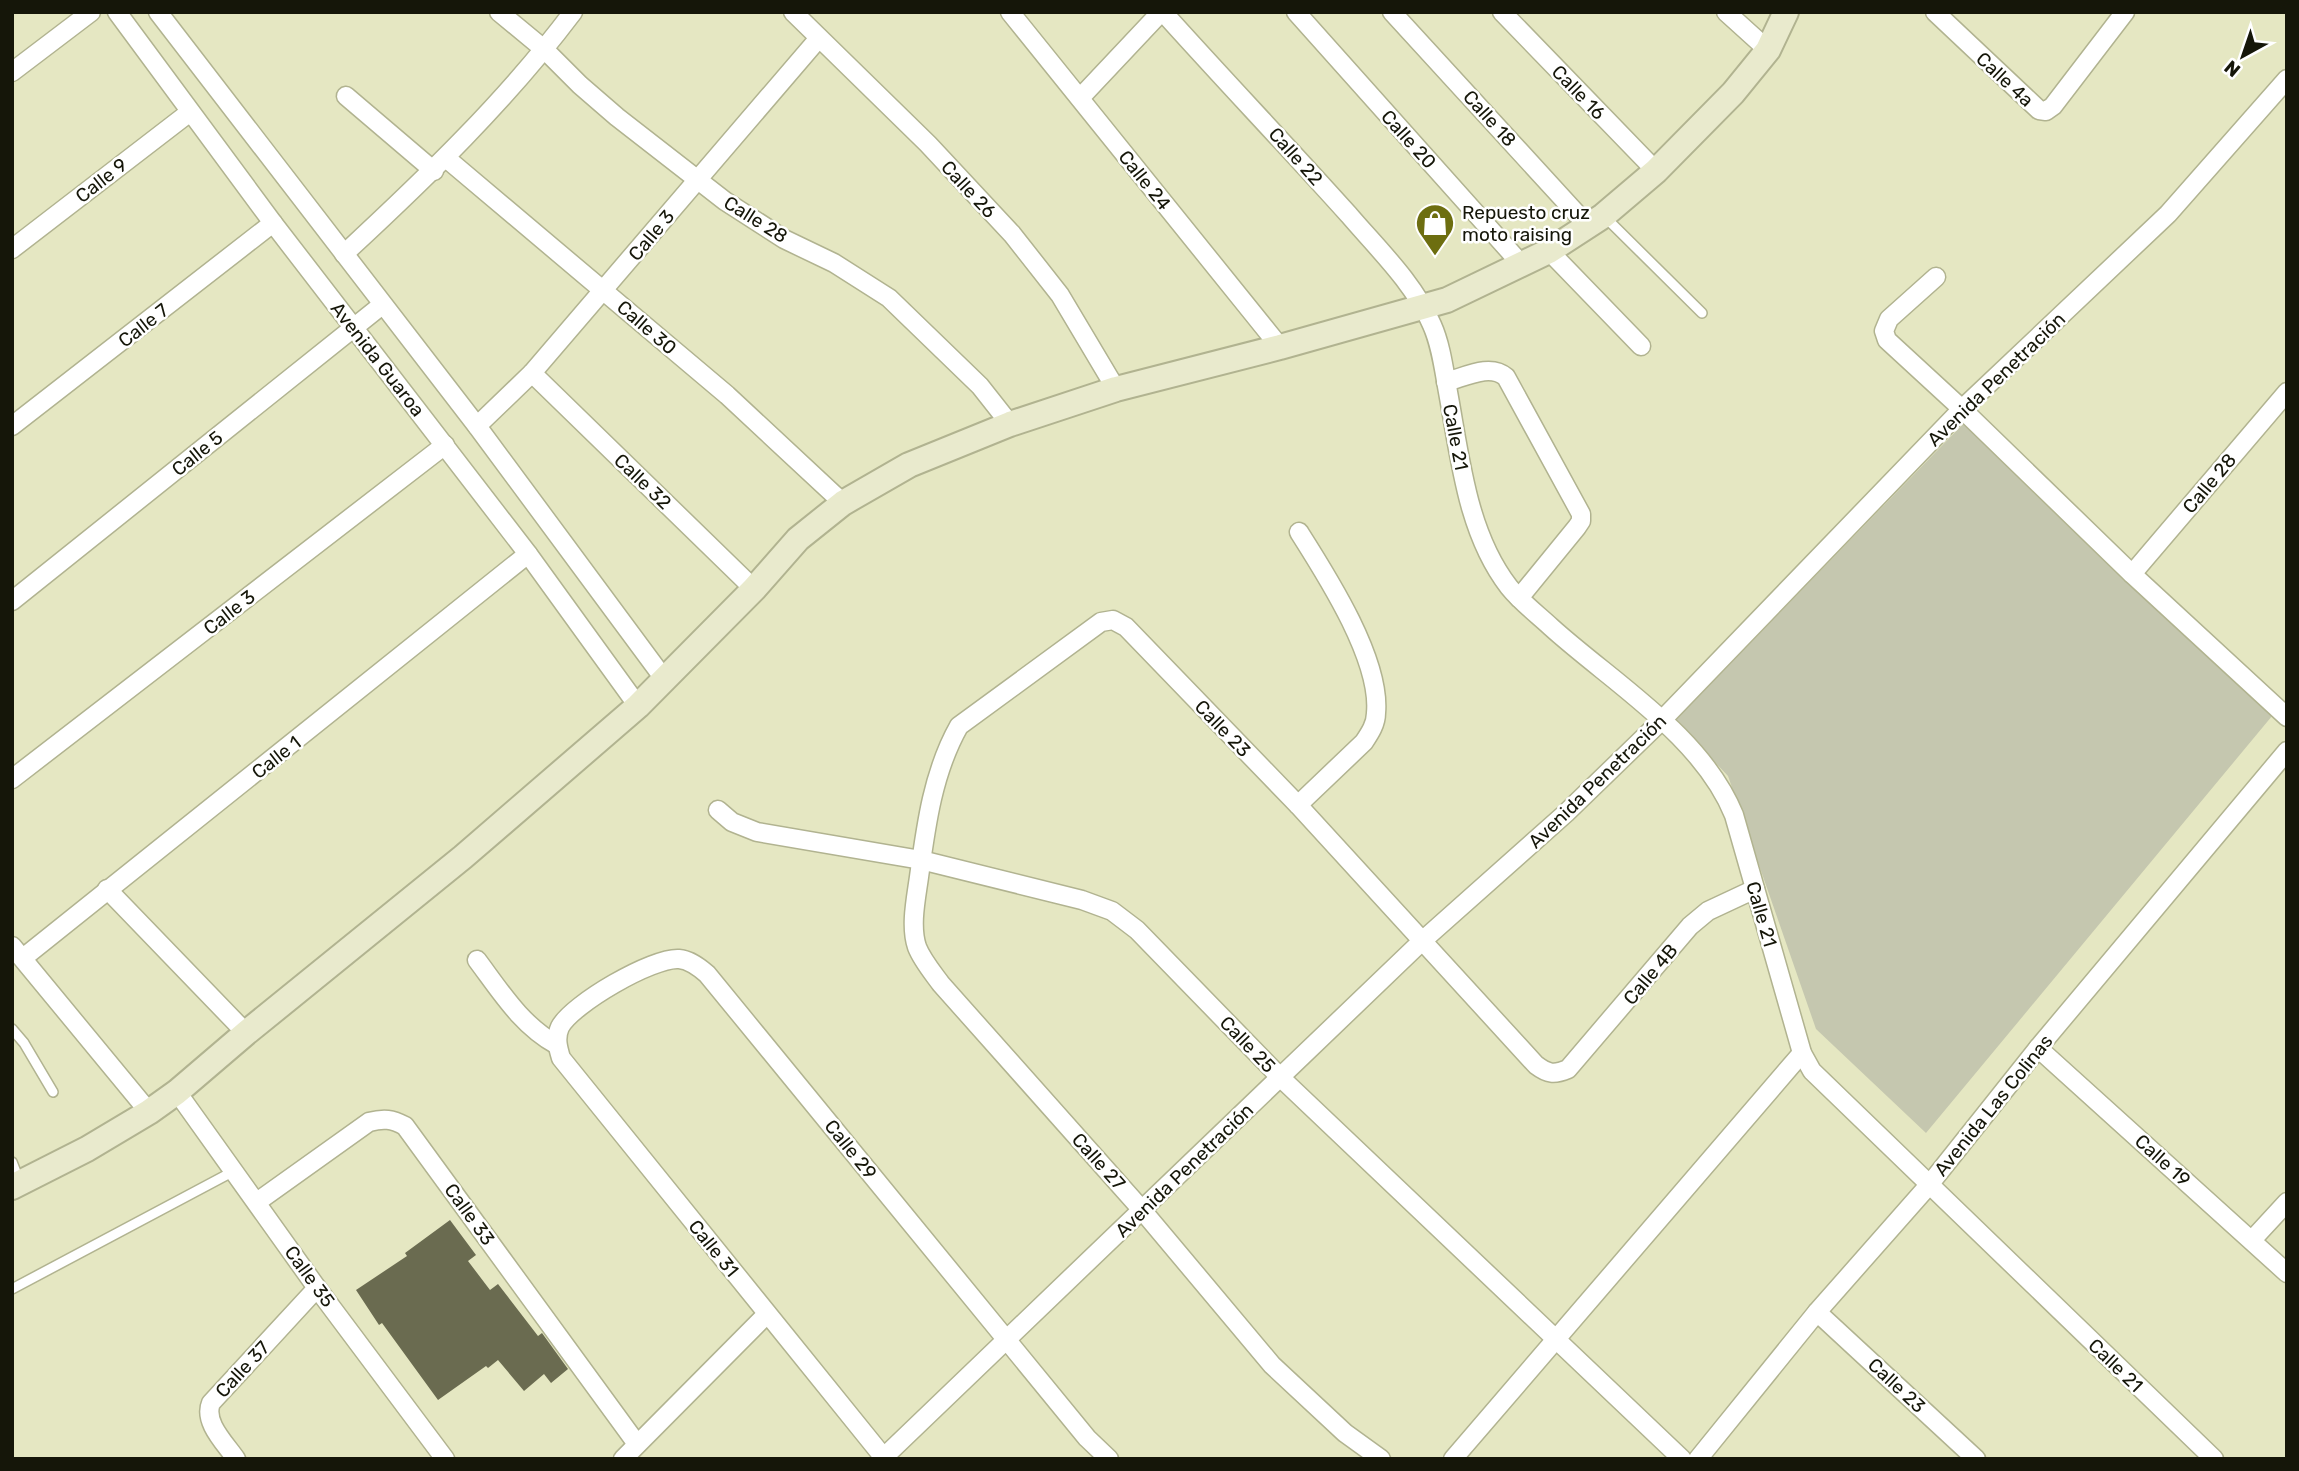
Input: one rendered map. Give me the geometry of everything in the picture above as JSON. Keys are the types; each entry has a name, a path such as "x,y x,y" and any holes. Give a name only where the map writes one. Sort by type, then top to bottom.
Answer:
{"main road":[{"path":"15,1178 87,1149 177,1092 463,857 638,706 754,589 798,539 843,503 909,465 1010,424 1116,389 1447,300 1549,251 1595,221 1656,171 1734,93 1768,50 1781,15"}],"street":[{"path":"12,72 91,12"},
{"name":"Avenida Guaroa","path":"117,12 273,223 528,554 638,706"},
{"name":"Calle 28","path":"499,12 545,50 608,109 697,180 754,221 834,263 889,298 980,386 1010,424"},
{"path":"344,254 440,164 492,110 545,50 573,12"},
{"name":"Calle 26","path":"793,12 928,145 1030,255 1080,326 1116,389"},
{"name":"Calle 24","path":"1010,12 1280,347"},
{"path":"1080,98 1162,12"},
{"name":"Calle 22","path":"1162,12 1327,190 1382,253 1423,306"},
{"name":"Calle 20","path":"1296,12 1522,265"},
{"name":"Calle 18","path":"1392,12 1595,221"},
{"name":"Calle 16","path":"1502,12 1656,171"},
{"path":"1726,12 1768,50"},
{"name":"Calle 4a","path":"1936,12 2039,110 2046,111 2053,106 2125,12"},
{"name":"Avenida Guaroa","path":"166,15 665,680"},
{"name":"Calle 3","path":"477,426 531,373 605,290 819,38"},
{"name":"Avenida Penetración","path":"883,1458 1421,942 1566,814 1662,720 1962,409 2168,214 2287,79"},
{"name":"Calle 30","path":"346,96 605,290 737,404 843,503"},
{"name":"Calle 9","path":"12,249 190,112"},
{"name":"Calle 7","path":"12,426 273,223"},
{"path":"1549,251 1641,346"},
{"path":"1936,277 1889,319 1884,331 1887,340 2132,574 2287,717"},
{"name":"Calle 5","path":"12,601 382,305"},
{"name":"Calle 21","path":"1423,306 1433,326 1463,476 1482,538 1494,565 1519,598 1662,720 1709,768 1728,799 1802,1053 1812,1070 2214,1459"},
{"path":"1446,382 1492,369 1506,377 1581,514 1577,527 1519,598"},
{"name":"Calle 32","path":"531,373 754,589"},
{"name":"Calle 28","path":"2132,574 2287,392"},
{"name":"Calle 3","path":"12,779 445,445"},
{"path":"1298,805 1364,742 1370,734 1376,713 1373,680 1360,642 1322,567 1299,532"},
{"name":"Calle 1","path":"17,952 107,890 528,554"},
{"name":"Calle 23","path":"921,860 932,798 941,766 948,745 959,726 1090,629 1101,622 1113,620 1126,628 1298,805 1536,1065 1547,1073 1557,1074"},
{"name":"Avenida Las Colinas","path":"1698,1459 1817,1312 1929,1185 2038,1048 2287,751"},
{"name":"Calle 25","path":"718,810 732,822 757,832 921,860 1082,900 1112,911 1137,930 1281,1078 1682,1459"},
{"name":"Calle 27","path":"921,860 914,924 917,947 941,984 1142,1210 1272,1365 1345,1433 1381,1459"},
{"name":"Calle 4B","path":"1557,1074 1568,1069 1690,926 1708,911 1755,889"},
{"path":"107,890 246,1033"},
{"path":"17,952 149,1112"},
{"name":"Calle 29","path":"557,1038 573,1010 642,969 665,960 682,959 696,965 707,974 1087,1438 1109,1459"},
{"path":"477,960 531,1028 557,1038"},
{"name":"Calle 31","path":"557,1038 561,1058 883,1458"},
{"name":"Calle 19","path":"2038,1048 2287,1273"},
{"path":"1453,1459 1802,1053"},
{"name":"Calle 35","path":"177,1092 317,1288 445,1459"},
{"name":"Calle 33","path":"257,1202 369,1122 382,1118 405,1126 637,1444"},
{"path":"2252,1240 2287,1202"},
{"name":"Calle 37","path":"236,1459 209,1420 207,1411 211,1403 317,1288"},
{"name":"Calle 23","path":"1817,1312 1976,1459"},
{"path":"623,1459 766,1314"}],"lane":[{"path":"1595,221 1702,313"},
{"path":"12,1029 24,1043 53,1092"},
{"path":"12,1289 234,1171"}],"green space":[{"path":"1965,422 2277,710 1926,1133 1816,1029 1728,776 1675,720"}],"building":[{"path":"450,1220 476,1255 468,1261 490,1290 498,1284 538,1336 542,1333 568,1369 551,1383 544,1374 524,1391 498,1360 438,1400 382,1323 379,1325 356,1290 407,1256 405,1253"}],"place":[{"name":"Repuesto cruz moto raising","path":"1435,257"}]}
